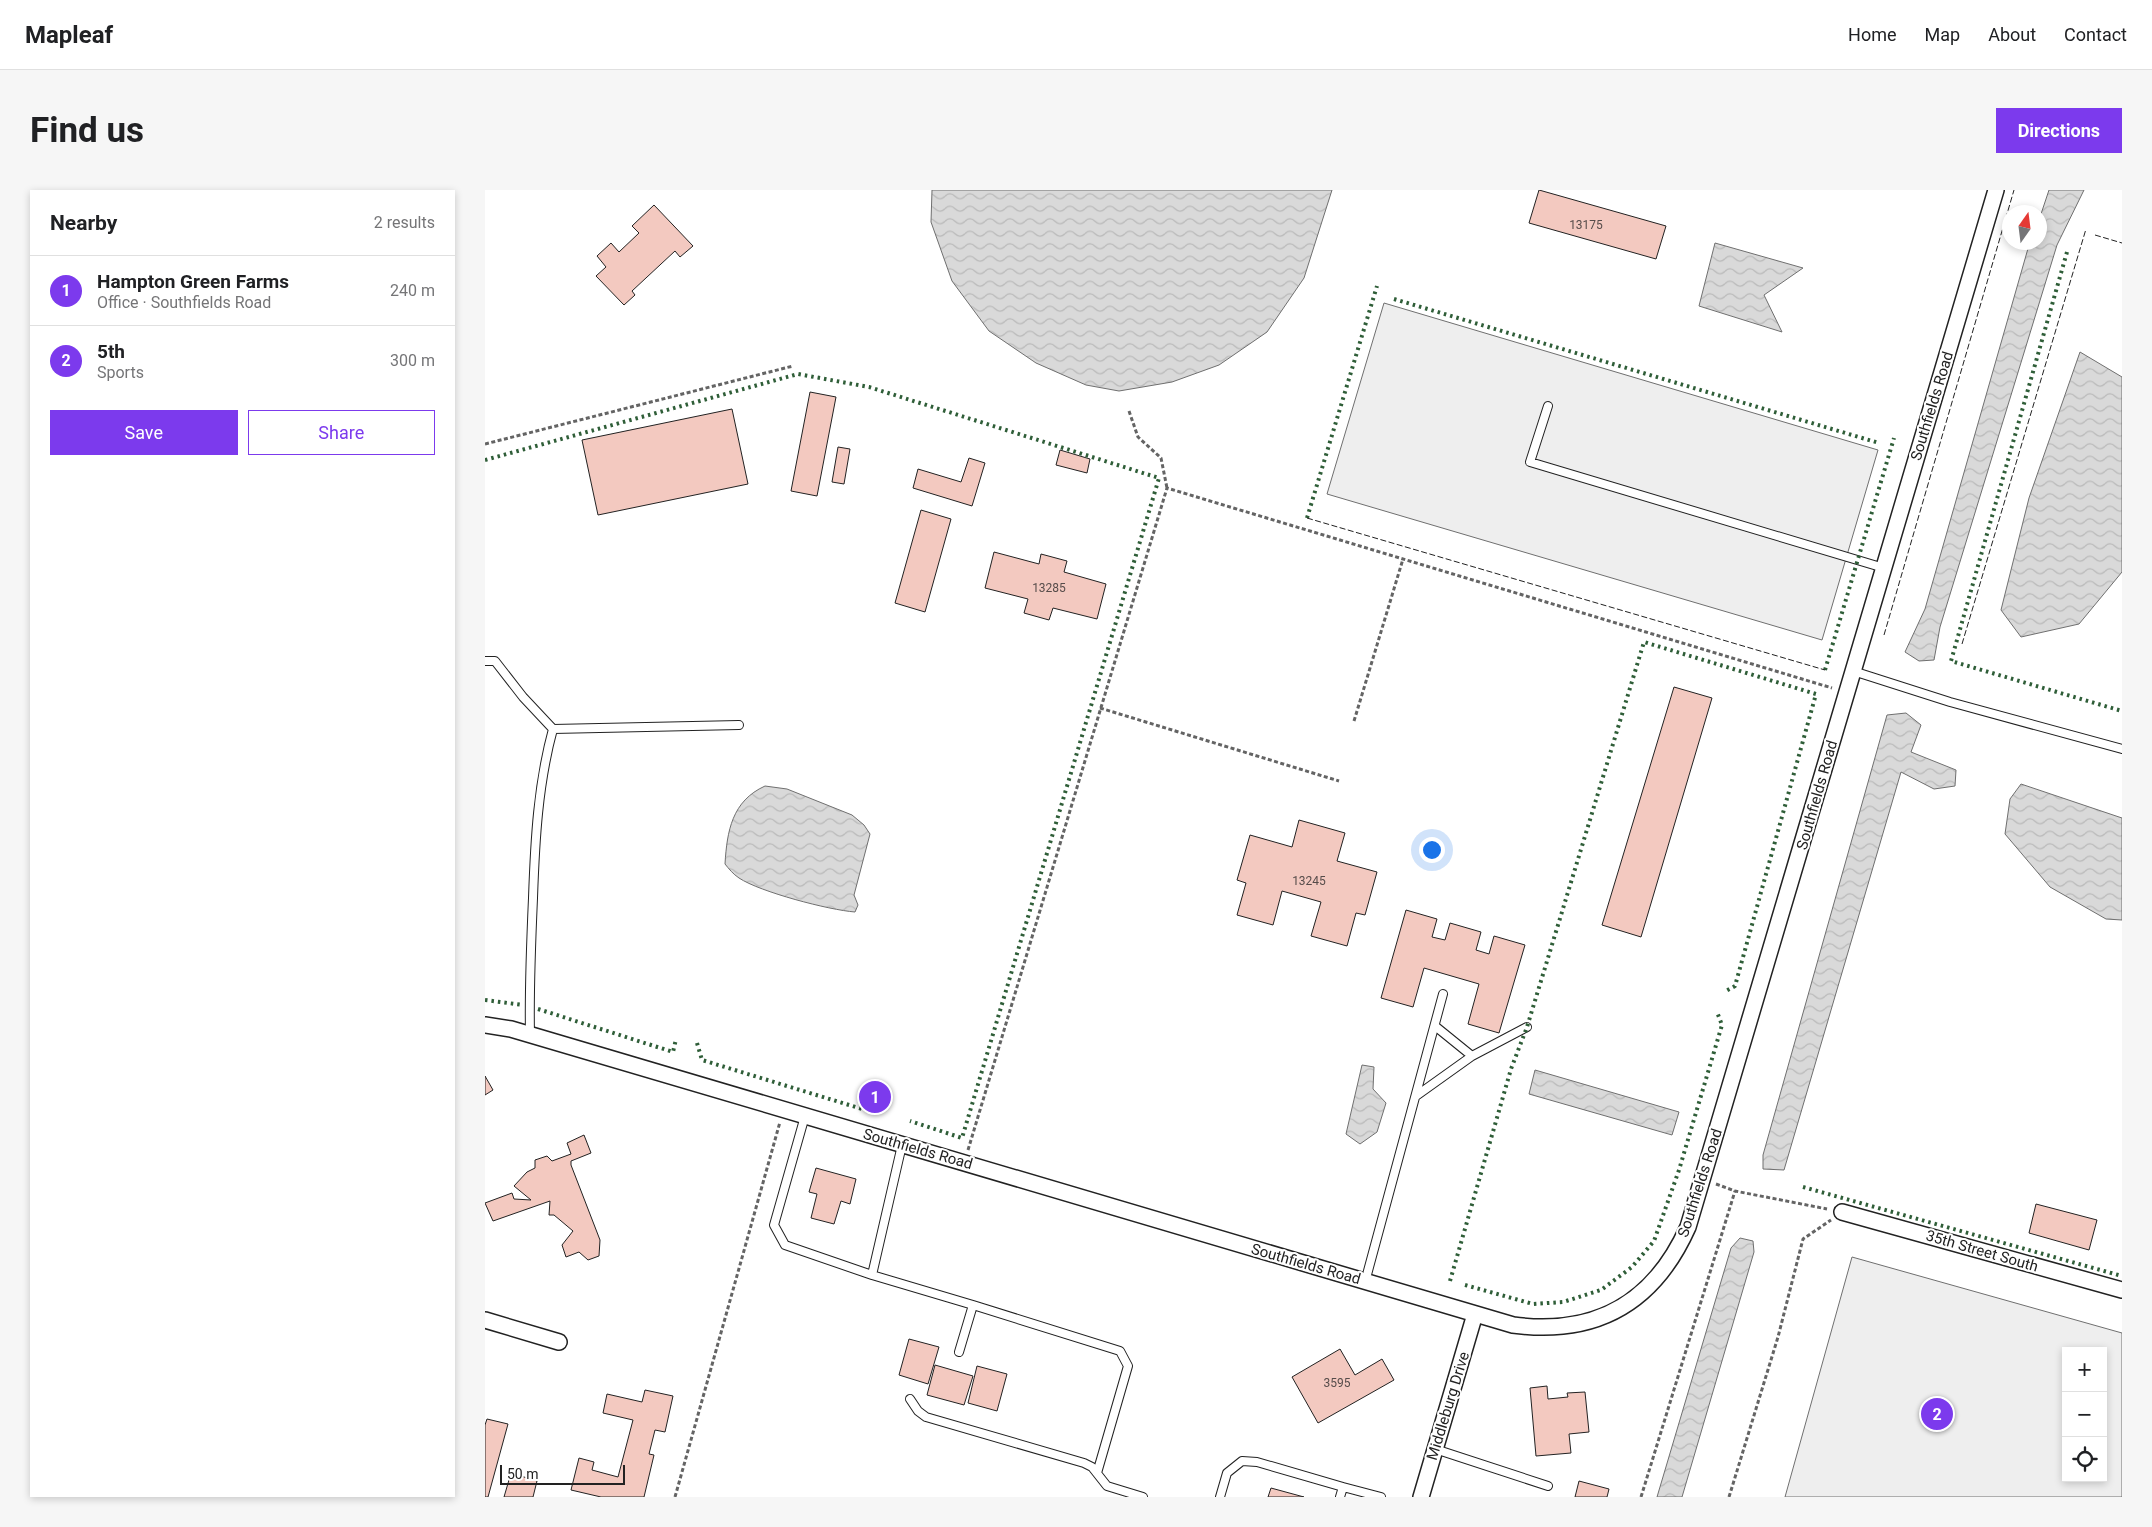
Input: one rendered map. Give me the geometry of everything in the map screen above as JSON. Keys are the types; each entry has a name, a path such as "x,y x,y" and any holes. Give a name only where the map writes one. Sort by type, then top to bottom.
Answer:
{"street":[{"name":"Southfields Road","path":"485,1024 529,1034 1513,1325 1537,1328 1585,1323 1608,1314 1630,1302 1665,1269 1678,1249 1688,1227 1996,190"},
{"name":"35th Street South","path":"1842,1212 2122,1290"},
{"name":"Middleburg Drive","path":"1421,1497 1475,1314"},
{"path":"485,1320 559,1342"}],"lane":[{"path":"1548,406 1530,462 1884,568"},
{"path":"485,662 495,661 523,698 553,729 739,725"},
{"path":"1853,671 1950,702 2122,749"},
{"path":"529,1034 529,986 536,837 542,778 553,729"},
{"path":"1365,1282 1443,994"},
{"path":"1435,1026 1472,1056"},
{"path":"1416,1096 1472,1056 1527,1027"},
{"path":"805,1116 774,1225 785,1245 872,1275 1120,1351 1128,1366 1097,1474"},
{"path":"872,1275 902,1145"},
{"path":"959,1352 973,1306"},
{"path":"910,1399 918,1411 926,1417 1084,1463 1092,1467 1107,1486 1143,1497"},
{"path":"1435,1449 1548,1486"},
{"path":"1220,1497 1227,1473 1242,1462 1257,1462 1381,1497"},
{"path":"1340,1497 1343,1487"}],"path":[{"path":"485,444 793,366"},
{"path":"964,1163 1167,488 1161,458 1137,437 1129,411"},
{"path":"1167,488 1847,692"},
{"path":"1354,721 1403,558"},
{"path":"1100,708 1339,781"},
{"path":"675,1497 784,1110"},
{"path":"1703,1179 1735,1191 1842,1212"},
{"path":"1641,1497 1735,1191"},
{"path":"1729,1497 1778,1337 1803,1239 1842,1212"}],"shaded area":[{"path":"1384,303 1878,450 1822,640 1327,494"},
{"path":"1852,1257 2122,1333 2122,1497 1785,1497"}],"water":[{"path":"932,190 1332,190 1304,278 1267,332 1219,365 1172,382 1119,391 1086,385 1036,363 989,331 952,281 931,222"},
{"path":"2049,190 2084,190 2057,245 1940,627 1934,660 1919,661 1905,652 1925,609 2028,250 2047,250 2047,205 2044,205"},
{"path":"1715,243 1803,268 1764,295 1782,332 1699,306"},
{"path":"2080,352 2122,377 2122,572 2079,624 2021,637 2001,610 2029,498"},
{"path":"1906,713 1921,725 1911,752 1956,770 1955,786 1934,789 1901,772 1784,1170 1763,1169 1763,1155 1887,715"},
{"path":"2021,784 2122,818 2122,920 2106,919 2050,887 2005,834 2010,799"},
{"path":"765,786 787,789 852,815 864,825 870,834 854,895 858,905 855,912 812,904 762,889 739,878 725,864 727,840 733,818 745,800"},
{"path":"1362,1065 1374,1067 1373,1089 1386,1103 1377,1132 1360,1144 1346,1134"},
{"path":"1535,1070 1679,1112 1672,1135 1529,1094"},
{"path":"1740,1238 1753,1241 1754,1252 1682,1497 1657,1497 1731,1248"}],"building":[{"path":"1539,190 1666,226 1656,259 1529,223"},
{"path":"654,205 693,246 680,257 675,251 632,291 635,295 624,305 596,276 606,267 597,256 611,243 619,252 639,233 632,226"},
{"path":"810,392 836,397 817,496 791,491"},
{"path":"732,409 748,484 598,515 582,440"},
{"path":"838,447 850,449 844,484 832,482"},
{"path":"1060,450 1090,459 1087,473 1056,465"},
{"path":"969,458 985,463 972,506 913,488 918,469 961,482"},
{"path":"921,510 951,519 925,612 895,603"},
{"path":"994,552 1039,564 1041,554 1067,561 1064,572 1106,584 1097,619 1053,608 1049,620 1024,613 1028,599 985,588"},
{"path":"1674,687 1712,698 1641,937 1602,925"},
{"path":"1299,820 1345,833 1337,861 1377,872 1365,915 1356,913 1347,946 1311,936 1321,902 1282,891 1273,925 1237,915 1246,883 1237,880 1250,835 1292,847"},
{"path":"1406,910 1437,919 1432,937 1445,940 1450,923 1481,932 1476,950 1489,954 1494,936 1525,945 1499,1033 1468,1024 1479,984 1424,968 1413,1007 1381,998"},
{"path":"485,1076 493,1090 485,1095"},
{"path":"584,1135 591,1153 571,1161 571,1165 600,1240 599,1256 588,1260 579,1252 566,1257 562,1245 573,1231 554,1215 549,1215 550,1201 493,1221 485,1203 512,1193 514,1199 531,1200 514,1186 527,1172 535,1168 535,1160 547,1156 552,1161 571,1154 567,1143"},
{"path":"816,1168 856,1179 850,1204 841,1201 834,1224 811,1218 817,1194 809,1192"},
{"path":"2036,1204 2097,1220 2089,1250 2029,1233"},
{"path":"909,1339 939,1347 928,1384 899,1375"},
{"path":"1340,1349 1355,1375 1382,1359 1394,1380 1318,1423 1292,1377"},
{"path":"935,1365 973,1376 964,1405 927,1395"},
{"path":"977,1366 1007,1374 997,1411 968,1403"},
{"path":"1547,1386 1548,1399 1568,1397 1567,1393 1585,1392 1589,1432 1569,1434 1571,1453 1536,1456 1530,1388"},
{"path":"645,1390 673,1396 665,1432 655,1430 649,1454 654,1455 644,1497 601,1497 571,1490 579,1458 594,1462 592,1470 618,1477 633,1420 603,1413 607,1394 642,1402"},
{"path":"487,1419 508,1424 488,1497 485,1497 485,1425"},
{"path":"511,1473 537,1481 533,1497 504,1497"},
{"path":"1579,1481 1609,1489 1607,1497 1575,1497"},
{"path":"1271,1488 1304,1497 1268,1497"}],"hedge":[{"path":"2067,252 1951,661 2122,711"},
{"path":"1307,518 1377,286"},
{"path":"1394,299 1879,443"},
{"path":"485,460 798,374 869,387 1159,478 962,1138 910,1121"},
{"path":"1825,670 1894,438"},
{"path":"1450,1281 1511,1069 1527,1027 1644,642 1816,694 1735,986 1726,991"},
{"path":"485,1000 523,1005"},
{"path":"538,1009 673,1052 676,1039"},
{"path":"1465,1285 1533,1304 1563,1302 1601,1290 1632,1267 1654,1241 1679,1170 1722,1025 1717,1012"},
{"path":"697,1043 702,1060 872,1112"},
{"path":"1803,1187 2122,1276"}],"fence":[{"path":"1884,635 2014,190"},
{"path":"1962,644 2086,229"},
{"path":"2095,235 2122,243"},
{"path":"1307,518 1825,670"}],"place":[{"name":"Hampton Green Farms","path":"875,1097"},
{"name":"5th","path":"1937,1414"}]}
